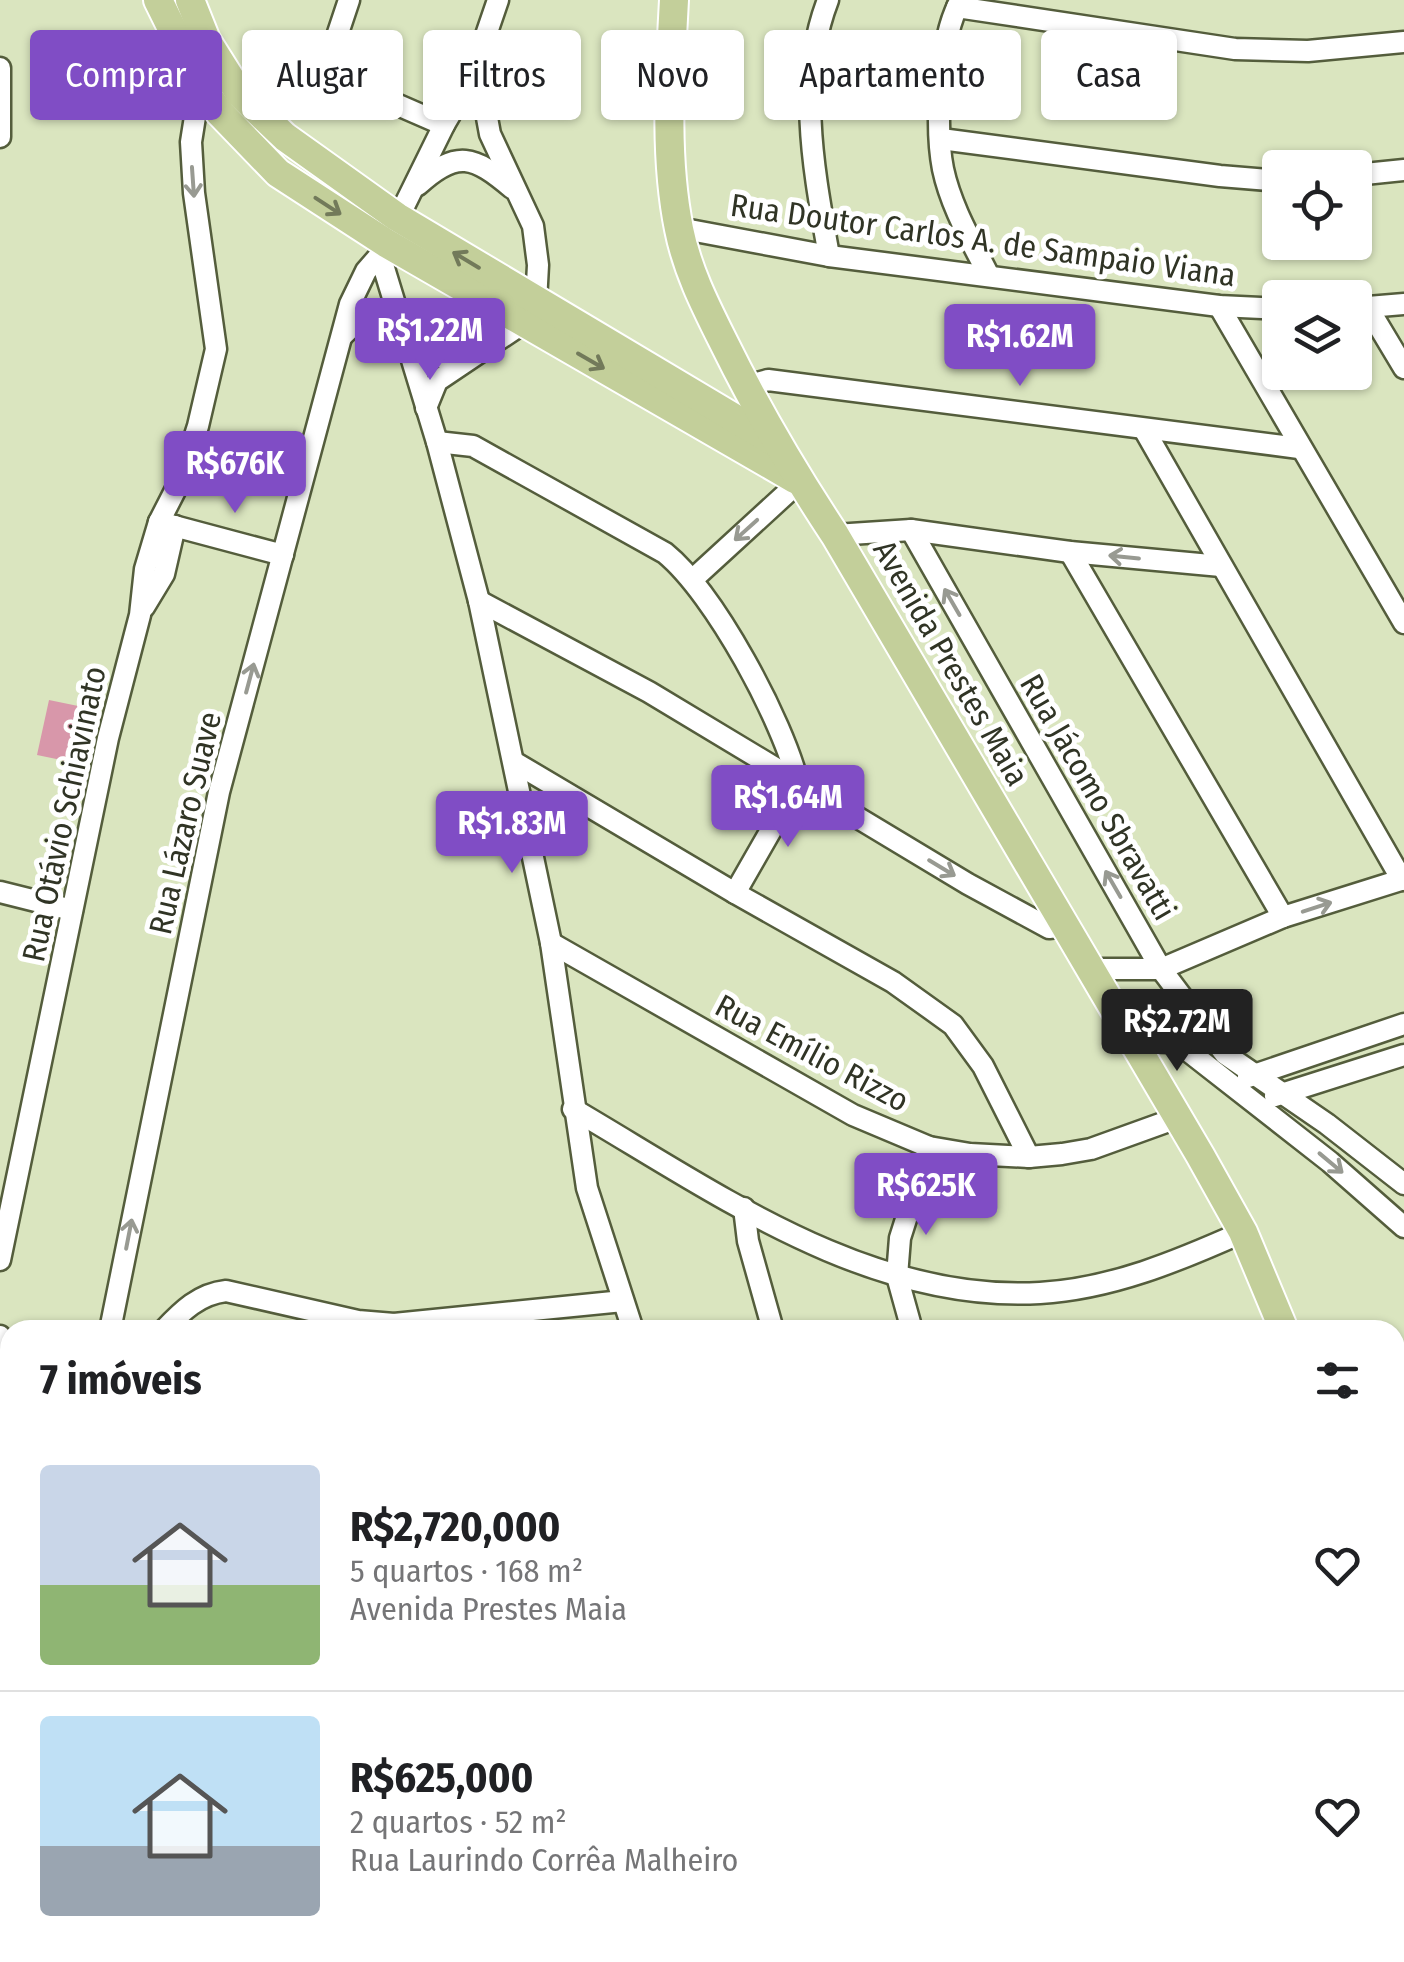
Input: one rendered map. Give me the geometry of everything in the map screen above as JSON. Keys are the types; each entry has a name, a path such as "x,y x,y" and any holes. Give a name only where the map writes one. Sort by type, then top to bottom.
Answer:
{"main road":[{"path":"158,0 173,30"},
{"path":"190,0 206,40 240,94 388,238"},
{"name":"Avenida Prestes Maia","path":"674,0 670,117 679,228 696,282 776,444 835,535 1092,968 1243,1232 1280,1320"},
{"path":"222,115 278,173 388,238 776,444"},
{"path":"530,312 800,482"}],"street":[{"path":"339,30 349,0"},
{"name":"Rua Lázaro Suave","path":"487,30 498,0"},
{"path":"828,0 810,72 810,127 830,256"},
{"path":"988,276 954,205 943,167 942,85 948,36 959,4 1236,48 1308,51 1404,42"},
{"path":"0,68 0,137"},
{"path":"403,107 444,125"},
{"name":"Rua Otávio Schiavinato","path":"0,1260 108,738 140,615 145,569 167,524 198,426 216,349 194,194 191,142 194,120"},
{"name":"Rua Lázaro Suave","path":"112,1320 208,839 342,336 356,289 388,238 447,120"},
{"path":"426,408 438,381 530,312 536,245 532,226 487,120"},
{"path":"941,139 1262,179"},
{"path":"410,192 430,173 460,160 484,164 518,192"},
{"path":"1372,173 1404,170"},
{"name":"Rua Doutor Carlos A. de Sampaio Viana","path":"679,228 830,256 1219,306 1262,307"},
{"path":"388,238 406,343 479,601 514,762 551,944 586,1188 629,1320"},
{"path":"1372,307 1404,304"},
{"path":"1219,306 1404,623"},
{"path":"342,336 362,317 376,315 406,343 444,360 468,358"},
{"path":"1372,322 1404,368"},
{"path":"746,386 768,380 1299,448"},
{"path":"1092,968 1162,968 1283,918 1403,879 1145,431"},
{"path":"436,442 473,446 665,553 692,580 778,722 798,783 735,893"},
{"path":"692,580 800,482"},
{"path":"167,524 282,555"},
{"path":"835,535 912,530 1070,552 1221,566"},
{"name":"Rua Jácomo Sbravatti","path":"912,530 1162,968 1210,1037 1225,1054 1404,1184"},
{"path":"1070,552 1283,918"},
{"path":"479,601 650,692 1015,910 1050,928 1066,926"},
{"path":"514,762 893,982 953,1025 983,1066 1029,1157"},
{"path":"0,892 72,910"},
{"name":"Rua Emílio Rizzo","path":"551,944 854,1114 929,1148 1029,1157 1091,1149 1176,1118"},
{"path":"1227,1082 1404,1024"},
{"path":"1134,1041 1169,1042 1183,1047 1400,1218"},
{"path":"1254,1103 1404,1055"},
{"path":"573,1109 806,1240 896,1276 969,1292 1042,1293 1133,1277 1243,1232"},
{"path":"909,1320 896,1276 900,1238 929,1148"},
{"path":"744,1208 748,1241 770,1320"},
{"path":"174,1320 208,1294 226,1292 353,1320"},
{"path":"434,1320 622,1301"}],"shaded area":[{"path":"49,700 83,707 71,762 37,755"}]}
